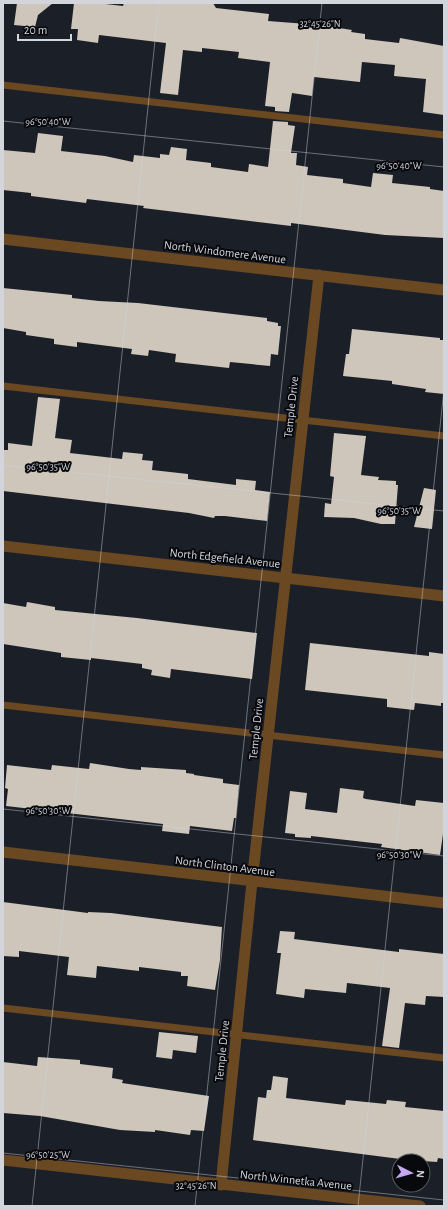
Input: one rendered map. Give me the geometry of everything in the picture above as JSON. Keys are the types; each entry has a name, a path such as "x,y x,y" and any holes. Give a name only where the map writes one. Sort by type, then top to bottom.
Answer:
{"street":[{"name":"North Windomere Avenue","path":"3,239 444,290"},
{"name":"Temple Drive","path":"221,1185 252,882 319,276"},
{"name":"North Edgefield Avenue","path":"3,546 444,596"},
{"name":"North Clinton Avenue","path":"3,852 444,903"},
{"name":"North Winnetka Avenue","path":"3,1160 420,1206"}],"lane":[{"path":"3,85 444,135"},
{"path":"3,386 444,436"},
{"path":"3,705 444,755"},
{"path":"3,1008 444,1058"}],"building":[{"path":"17,3 53,3 38,15 35,27 14,25"},
{"path":"74,3 97,3 123,6 124,3 213,3 216,8 269,14 268,21 320,25 352,30 351,32 365,34 365,39 399,43 400,38 444,46 444,115 423,112 426,79 394,76 395,65 362,62 360,82 314,77 312,96 292,93 289,112 275,111 275,107 265,106 270,62 238,58 239,52 202,48 202,52 183,50 178,95 160,93 166,43 99,35 98,43 77,40 78,29 71,29"},
{"path":"273,121 288,122 288,125 295,126 291,153 297,153 296,165 308,167 307,175 343,179 343,183 371,187 373,173 393,175 392,183 430,187 430,189 444,191 444,238 385,235 291,223 291,226 143,208 144,206 87,199 86,203 31,196 31,193 3,190 3,150 35,153 38,133 63,136 61,151 105,156 133,162 134,155 160,158 160,154 169,155 171,147 187,149 186,160 211,163 211,167 248,172 249,164 268,167"},
{"path":"3,288 72,295 72,298 138,303 267,318 267,321 278,323 278,326 281,326 278,355 271,354 270,366 230,362 229,368 175,362 176,354 149,350 148,356 131,354 132,349 77,342 77,347 54,344 54,339 26,335 26,332 3,328"},
{"path":"352,329 440,338 440,340 444,340 444,394 425,392 426,389 392,384 392,381 343,376 346,354 349,354"},
{"path":"38,397 60,399 55,438 72,440 70,453 122,459 123,452 143,454 142,460 153,461 152,470 188,474 188,479 236,485 236,479 256,481 255,490 270,492 267,521 225,516 215,516 214,518 189,513 3,491 4,450 8,450 8,443 32,446"},
{"path":"334,433 366,436 361,475 379,477 378,480 396,481 396,485 398,485 395,524 381,524 354,518 324,517 325,503 331,504 334,477 330,476"},
{"path":"424,488 436,490 432,529 414,527"},
{"path":"27,602 55,607 55,610 137,618 257,633 252,679 171,669 170,678 151,675 152,670 142,668 142,664 91,658 91,660 61,657 61,653 3,644 3,603 26,607"},
{"path":"310,643 429,656 429,652 444,654 444,703 441,703 441,706 415,703 414,710 387,707 387,699 305,690"},
{"path":"90,763 141,770 141,767 186,770 186,773 223,779 223,783 239,785 236,818 234,818 232,831 190,826 189,834 162,831 163,824 6,806 8,789 5,788 7,765 51,770 52,765 89,769"},
{"path":"340,788 364,791 363,798 366,799 415,806 416,800 444,803 444,827 440,855 381,847 382,844 311,836 311,838 295,837 295,834 285,833 290,791 307,793 305,809 337,813"},
{"path":"3,902 88,913 111,913 222,927 220,960 215,990 187,986 188,976 181,976 181,972 139,967 139,971 97,966 96,978 67,975 69,957 19,951 19,957 3,956"},
{"path":"280,931 295,932 294,939 399,952 399,949 444,954 444,997 426,996 425,1005 405,1003 399,1048 382,1046 390,988 347,983 346,993 305,989 304,998 276,994 281,953 277,953"},
{"path":"159,1032 198,1036 196,1053 173,1050 172,1059 156,1057"},
{"path":"38,1057 80,1060 80,1064 113,1068 112,1078 123,1080 122,1083 209,1096 204,1131 191,1130 190,1135 155,1130 155,1132 120,1130 40,1116 3,1113 3,1062 37,1066"},
{"path":"273,1076 288,1078 286,1098 345,1105 346,1100 386,1104 387,1100 406,1102 405,1107 444,1111 444,1159 438,1158 437,1162 431,1162 431,1153 391,1153 391,1158 253,1140 258,1097 266,1098 267,1090 271,1090"}]}
